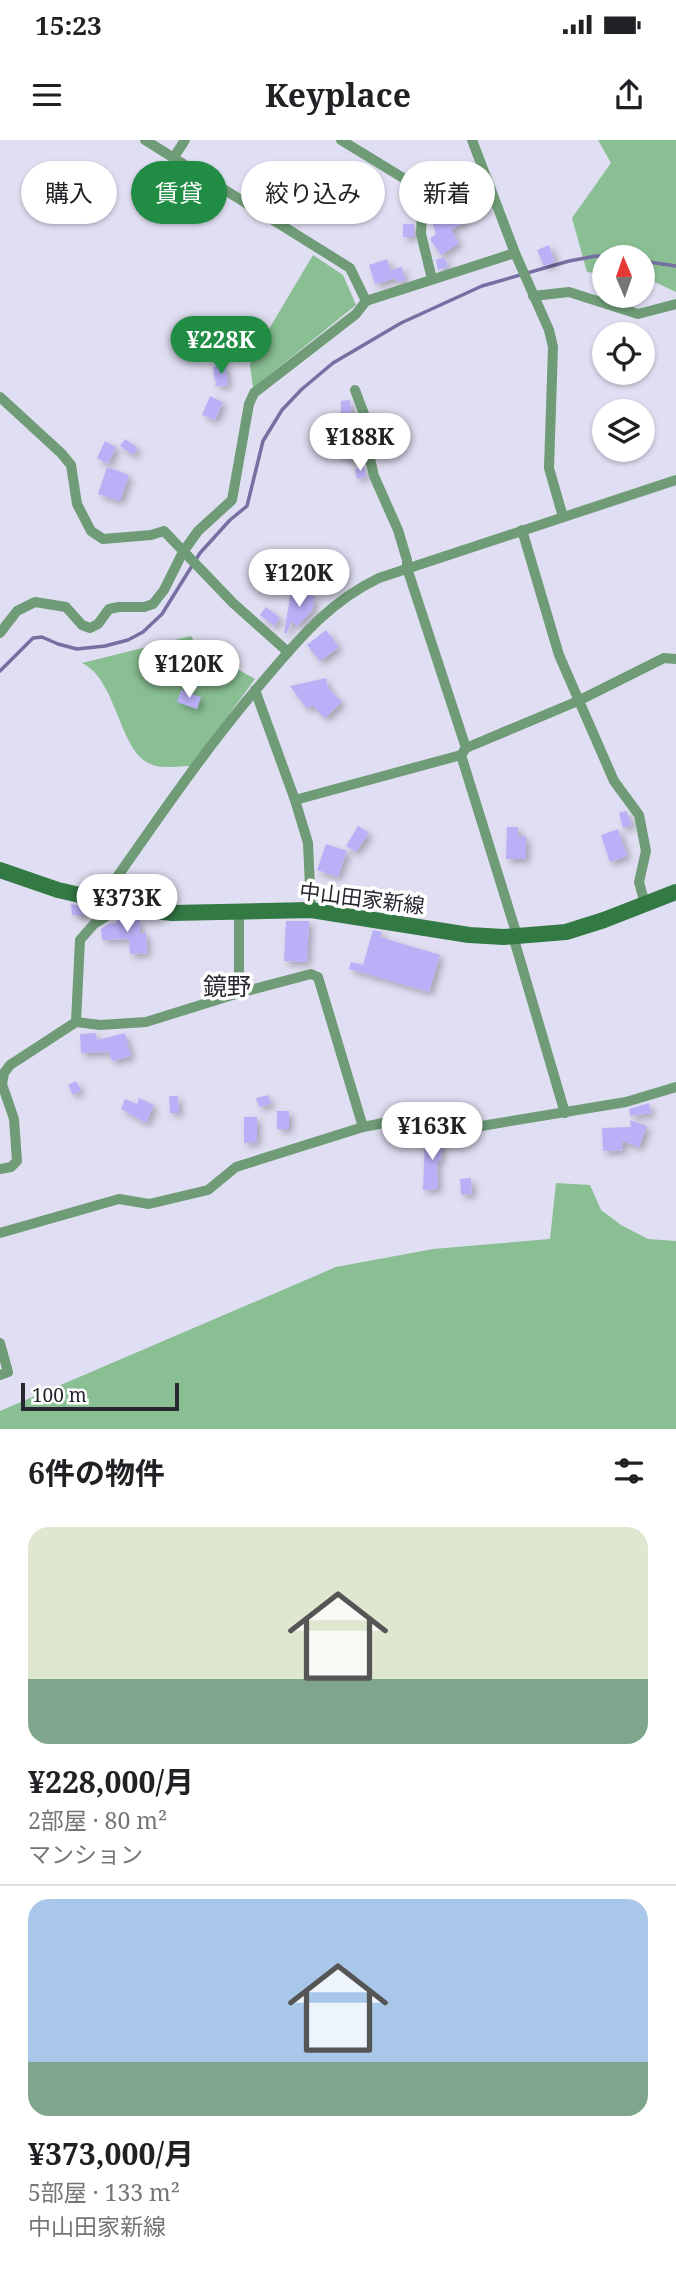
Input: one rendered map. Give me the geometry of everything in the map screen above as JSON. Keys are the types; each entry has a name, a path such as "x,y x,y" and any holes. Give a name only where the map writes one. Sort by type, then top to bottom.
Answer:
{"main road":[{"name":"中山田家新線","path":"0,870 58,890 145,910 172,913 311,910 469,934 513,936 566,932 676,892"}],"street":[{"path":"145,140 350,268 366,301"},
{"path":"174,157 185,140"},
{"path":"341,140 418,187 423,194 421,234 432,279"},
{"path":"472,140 515,253 549,330 553,347 549,468 563,517"},
{"path":"0,633 17,611 35,602 66,607 82,625 90,628 98,624 109,609 153,604 198,531 232,500 249,404 254,393 356,314 366,301 515,253"},
{"path":"533,296 569,292 638,314 676,304"},
{"path":"355,390 367,422 366,441 373,476 398,530 407,559 407,568 464,751 515,929 513,936 565,1112"},
{"path":"0,397 71,465 77,504 91,531 103,539 151,535 164,531 233,603 288,652"},
{"path":"76,1022 80,940 94,924 111,913 106,893 223,728 320,616 354,590 407,568 676,480"},
{"path":"522,530 559,654 578,701 614,781 639,816 646,851 639,882 645,904"},
{"path":"295,800 464,751 578,701 664,658 676,659"},
{"path":"255,690 295,800 307,843 311,910"},
{"path":"239,913 239,993"},
{"path":"0,1169 11,1167 17,1161 14,1119 2,1084 4,1073 10,1065 76,1022 100,1025 146,1022 311,974 318,977 363,1128"},
{"path":"0,1233 118,1199 149,1203 208,1190 236,1167 363,1128 400,1120 463,1129 626,1102 676,1087"},
{"path":"0,1343 8,1372 0,1375"}],"green space":[{"path":"598,140 676,140 676,292 655,282 655,245 592,245 592,273 587,272 572,218 611,163"},
{"path":"313,255 343,275 356,305 253,388 250,365 253,356"},
{"path":"191,636 198,647 255,679 191,766 153,765 142,758 133,747 104,685 94,672 82,663"},
{"path":"556,1183 590,1185 601,1210 621,1225 648,1239 676,1241 676,1429 0,1429 0,1411 336,1267 433,1249 550,1239"}],"building":[{"path":"403,224 414,224 414,237 403,237"},
{"path":"433,224 461,224 451,230 459,243 441,255 430,239 436,234"},
{"path":"549,245 555,262 544,266 537,250"},
{"path":"444,257 448,266 438,270 436,260"},
{"path":"387,259 390,270 402,267 405,280 397,282 396,278 375,284 369,265"},
{"path":"226,365 228,385 215,386 217,381 213,367"},
{"path":"210,396 223,402 215,420 202,415"},
{"path":"350,400 353,427 359,429 360,448 357,460 337,456 345,421 341,421 341,401"},
{"path":"125,439 138,448 133,455 120,446"},
{"path":"105,441 116,447 108,464 97,458"},
{"path":"107,467 129,475 120,501 98,494"},
{"path":"364,467 366,477 357,479 355,469"},
{"path":"291,592 315,596 312,611 297,626 292,621 286,634 284,633"},
{"path":"266,607 280,618 274,626 260,615"},
{"path":"326,630 339,647 320,661 307,645"},
{"path":"326,678 328,688 342,702 325,718 312,705 307,709 290,686"},
{"path":"181,690 201,697 197,709 177,702"},
{"path":"626,811 632,825 623,828 619,813"},
{"path":"358,826 369,833 356,852 346,846"},
{"path":"507,827 518,827 518,836 526,836 526,859 506,859"},
{"path":"618,829 627,856 610,862 601,835"},
{"path":"326,844 347,851 338,877 317,870"},
{"path":"71,904 86,907 86,915 72,915"},
{"path":"118,917 140,920 140,933 146,933 147,953 130,954 129,939 102,940 101,929 116,923"},
{"path":"286,921 309,921 307,962 284,961"},
{"path":"373,930 382,932 380,937 440,955 429,992 349,969 351,962 363,965"},
{"path":"96,1033 97,1040 125,1033 131,1056 112,1061 109,1052 81,1053 80,1034"},
{"path":"76,1081 81,1090 73,1095 68,1085"},
{"path":"268,1095 271,1104 259,1107 256,1098"},
{"path":"169,1096 178,1096 179,1113 170,1113"},
{"path":"139,1098 154,1105 146,1123 121,1109 125,1099 137,1104"},
{"path":"649,1103 651,1113 630,1116 629,1109"},
{"path":"277,1111 289,1111 289,1129 277,1129"},
{"path":"244,1117 257,1117 257,1142 244,1143"},
{"path":"630,1120 647,1126 639,1147 622,1141 623,1150 603,1151 602,1128 631,1127"},
{"path":"425,1136 442,1136 441,1161 437,1161 438,1189 423,1190"},
{"path":"471,1178 472,1194 461,1195 460,1179"}],"waterway":[{"path":"0,671 33,638 42,637 77,649 105,646 128,640 143,632 162,614 200,553 230,520 247,506 263,441 282,410 333,363 401,323 482,286 592,257"},
{"path":"655,263 676,266"}],"district":[{"name":"鏡野","path":"227,987"}]}
